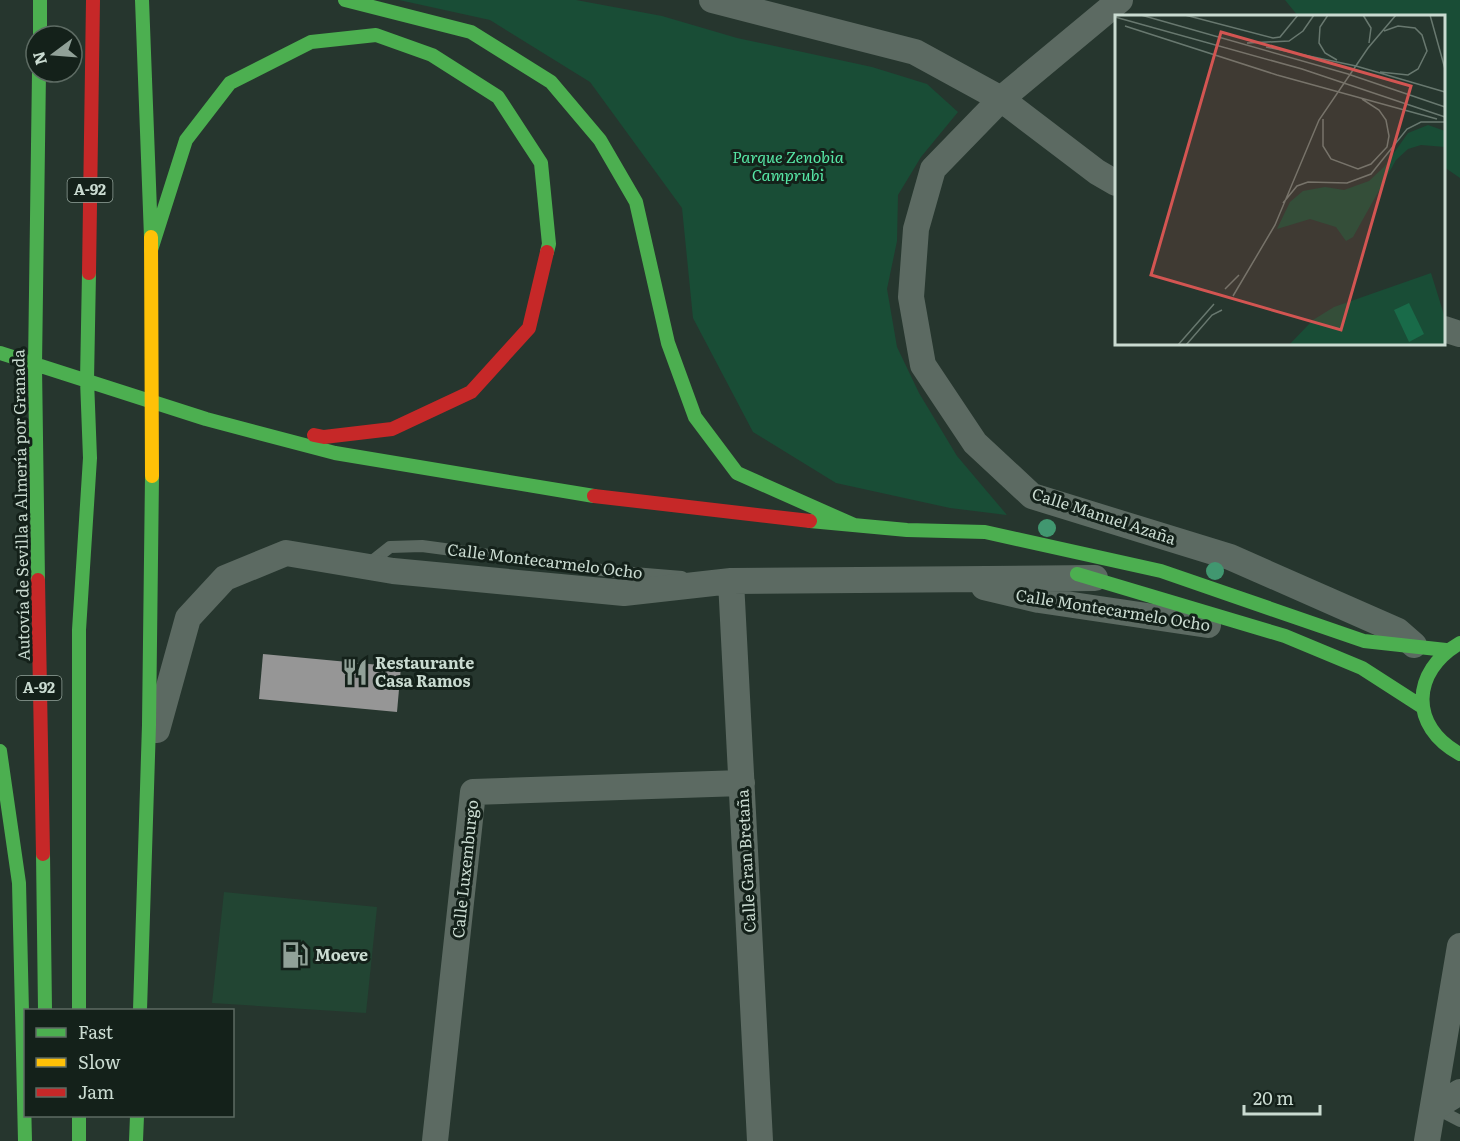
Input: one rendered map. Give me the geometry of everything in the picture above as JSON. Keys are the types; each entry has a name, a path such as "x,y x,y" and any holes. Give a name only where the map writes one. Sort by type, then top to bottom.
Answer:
{"main road":[{"path":"40,0 40,24"},
{"name":"A-92","path":"79,1009 79,630 90,458 87,380 93,0"},
{"path":"140,1009 148,760 151,250 142,0"},
{"path":"345,0 471,32 551,82 600,140 636,202 668,343 695,417 737,472 854,525"},
{"path":"151,250 186,140 230,83 311,42 376,35 432,55 498,97 541,163 549,244 529,328 471,392 392,429 324,437 206,419"},
{"name":"Autovía de Sevilla a Almería por Granada","path":"39,84 35,366 45,1009"},
{"path":"0,353 62,375 206,419 335,453 579,494 907,530 985,532 1161,572 1364,641 1446,650"},
{"path":"907,530 972,547"},
{"path":"1038,564 1093,578 1285,636 1362,668 1421,706"},
{"path":"1460,643 1446,650 1435,661 1426,675 1421,690 1421,706 1427,725 1438,740 1457,753 1460,765"},
{"path":"0,751 19,884 24,1100"},
{"path":"5,906 21,975"},
{"path":"24,1117 25,1141"},
{"path":"79,1117 79,1141"},
{"path":"136,1141 137,1117"}],"street":[{"name":"Calle Manuel Azaña","path":"1120,0 1001,99 933,169 916,229 911,297 923,365 975,443 1032,496 1230,557 1398,631 1414,645"},
{"path":"717,1 915,52 1001,99 1097,172 1115,182"},
{"path":"1445,330 1460,334"},
{"name":"Calle Montecarmelo Ocho","path":"148,760 188,618 225,578 286,553 366,566 624,593 731,581 943,577 1093,578 1161,572"},
{"name":"Calle Montecarmelo Ocho","path":"943,577 1040,600 1285,636"},
{"name":"Calle Gran Bretaña","path":"731,581 760,1141"},
{"name":"Calle Luxemburgo","path":"435,1141 473,792 742,783"},
{"path":"1426,1141 1434,1108 1460,946"},
{"path":"1434,1108 1460,1092"}],"lane":[{"path":"1434,1108 1460,1121"}],"shaded area":[{"name":"Moeve","path":"224,892 377,907 366,1013 212,1003"}],"green space":[{"name":"Parque Zenobia Camprubi","path":"399,0 576,0 662,16 737,38 872,67 927,84 958,112 921,157 898,195 897,241 887,289 897,347 919,393 957,456 1007,515 950,508 836,483 753,432 693,318 682,208 590,82 490,20"},
{"path":"1285,0 1460,0 1460,178 1445,168 1445,15 1297,15"}],"building":[{"path":"263,654 401,667 397,712 259,699"}],"traffic: fast":[{"path":"40,0 40,24"},
{"path":"142,0 151,237"},
{"path":"345,0 471,32 551,82 600,140 636,202 668,343 695,417 737,473 854,525"},
{"path":"151,250 186,140 230,83 311,42 376,35 432,55 498,97 541,163 549,244 547,252"},
{"path":"38,580 35,366 39,84"},
{"path":"79,1009 79,630 90,458 87,380 89,273"},
{"path":"0,353 206,419 335,453 594,496"},
{"path":"140,1009 149,725 152,476"},
{"path":"810,521 907,530 985,532 1161,571 1364,641 1446,650"},
{"path":"1077,574 1285,636 1362,668 1421,706"},
{"path":"1460,643 1432,668 1425,683 1422,699 1425,714 1432,729 1443,743 1460,754"},
{"path":"0,751 19,883 24,1098"},
{"path":"43,854 45,1009"},
{"path":"24,1117 25,1141"},
{"path":"79,1117 79,1141"},
{"path":"136,1141 137,1117"}],"traffic: slow":[{"path":"151,237 152,476"}],"traffic: jam":[{"path":"89,273 93,0"},
{"path":"314,435 324,437 392,429 471,392 529,328 547,252"},
{"path":"594,496 810,521"},
{"path":"38,580 43,854"}],"place":[{"name":"Restaurante Casa Ramos","path":"355,672"},
{"name":"Moeve","path":"295,955"}]}
